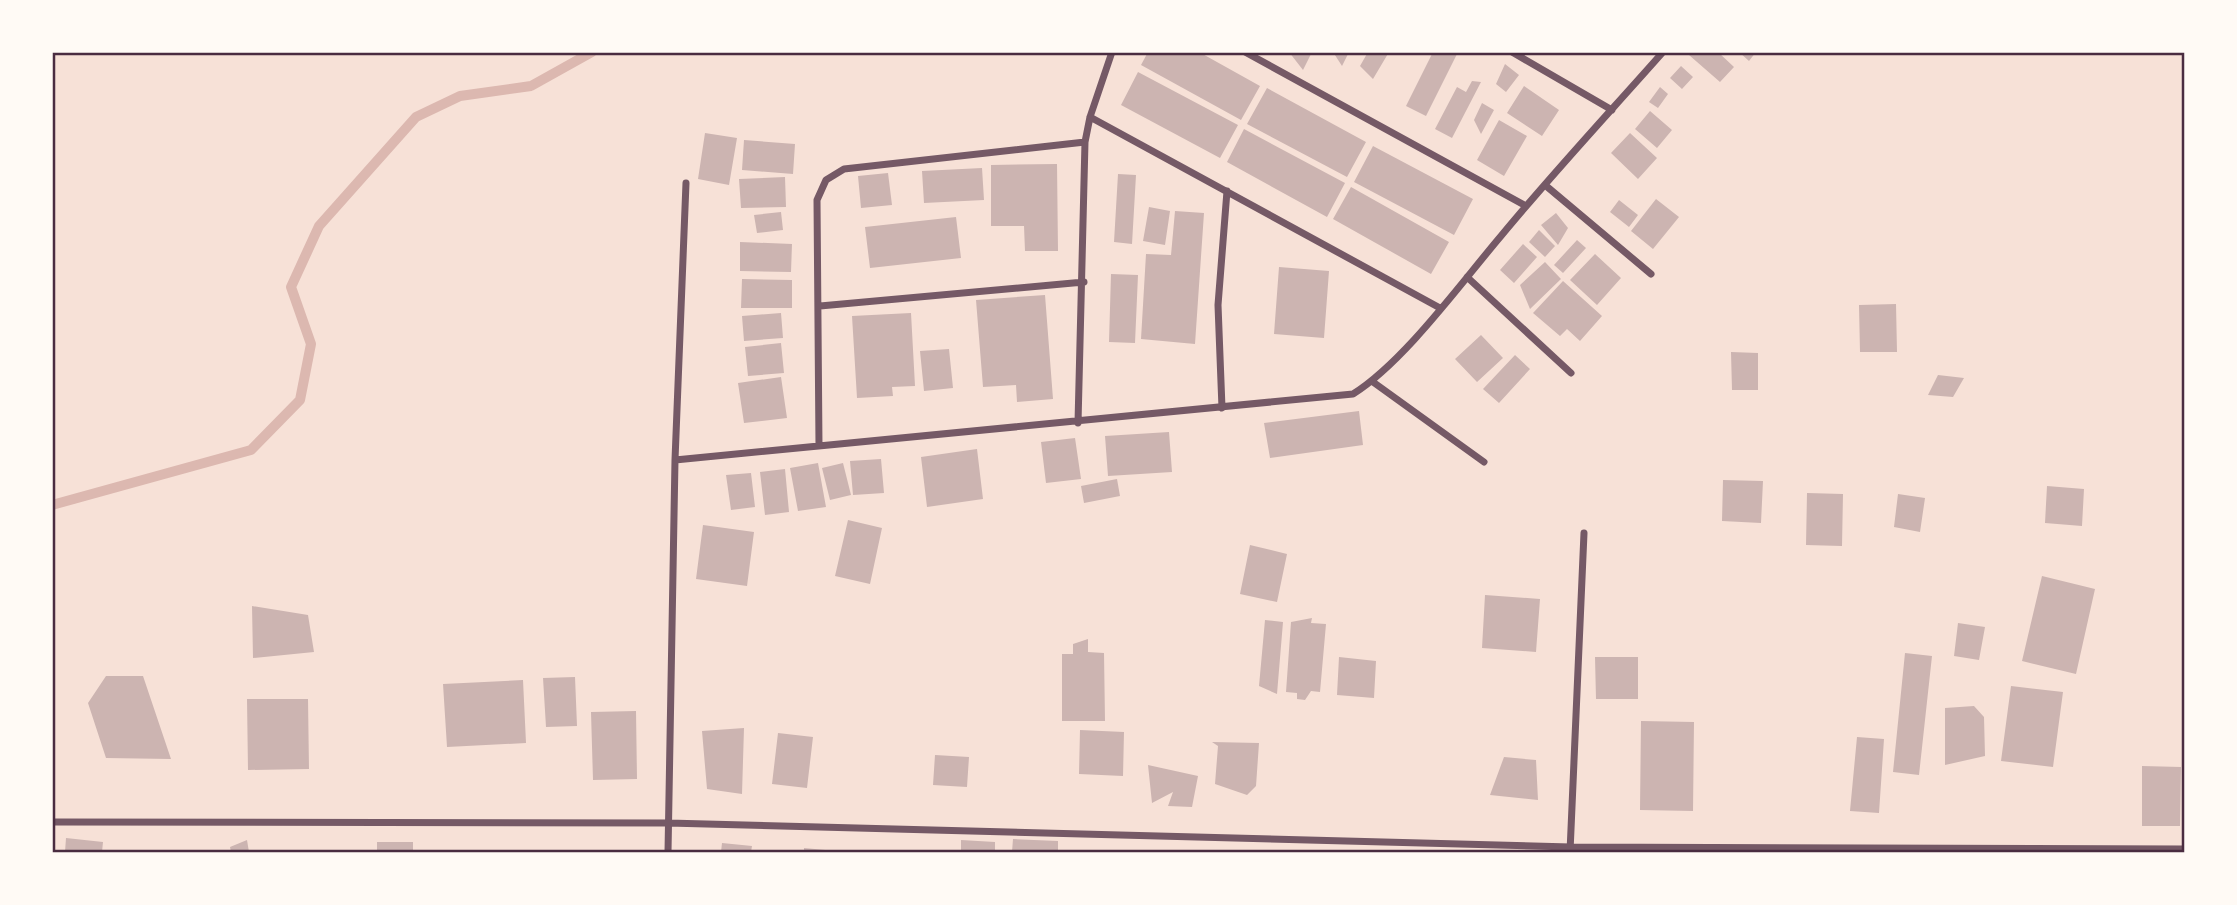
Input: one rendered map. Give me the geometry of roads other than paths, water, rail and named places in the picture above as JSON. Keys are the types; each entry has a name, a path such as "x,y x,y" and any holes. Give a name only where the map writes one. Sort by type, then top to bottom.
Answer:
{"street":[{"path":"1078,423 1084,282 1085,142 1090,117 1112,52"},
{"path":"1245,52 1526,206"},
{"path":"1512,52 1612,110"},
{"path":"675,460 1078,423 1353,394 1373,382 1663,52"},
{"path":"1090,117 1440,308"},
{"path":"819,446 820,306 817,200 826,180 844,169 1085,142"},
{"path":"668,852 675,460 686,183"},
{"path":"1545,185 1651,274"},
{"path":"1222,408 1218,306 1227,191"},
{"path":"1467,276 1572,373"},
{"path":"820,306 1084,282"},
{"path":"1373,382 1484,462"},
{"path":"1570,850 1584,533"},
{"path":"52,822 668,823 1570,850 2185,849"}],"waterway":[{"path":"52,505 251,450 300,400 311,344 291,287 319,226 416,117 460,96 531,86 592,52"}]}
